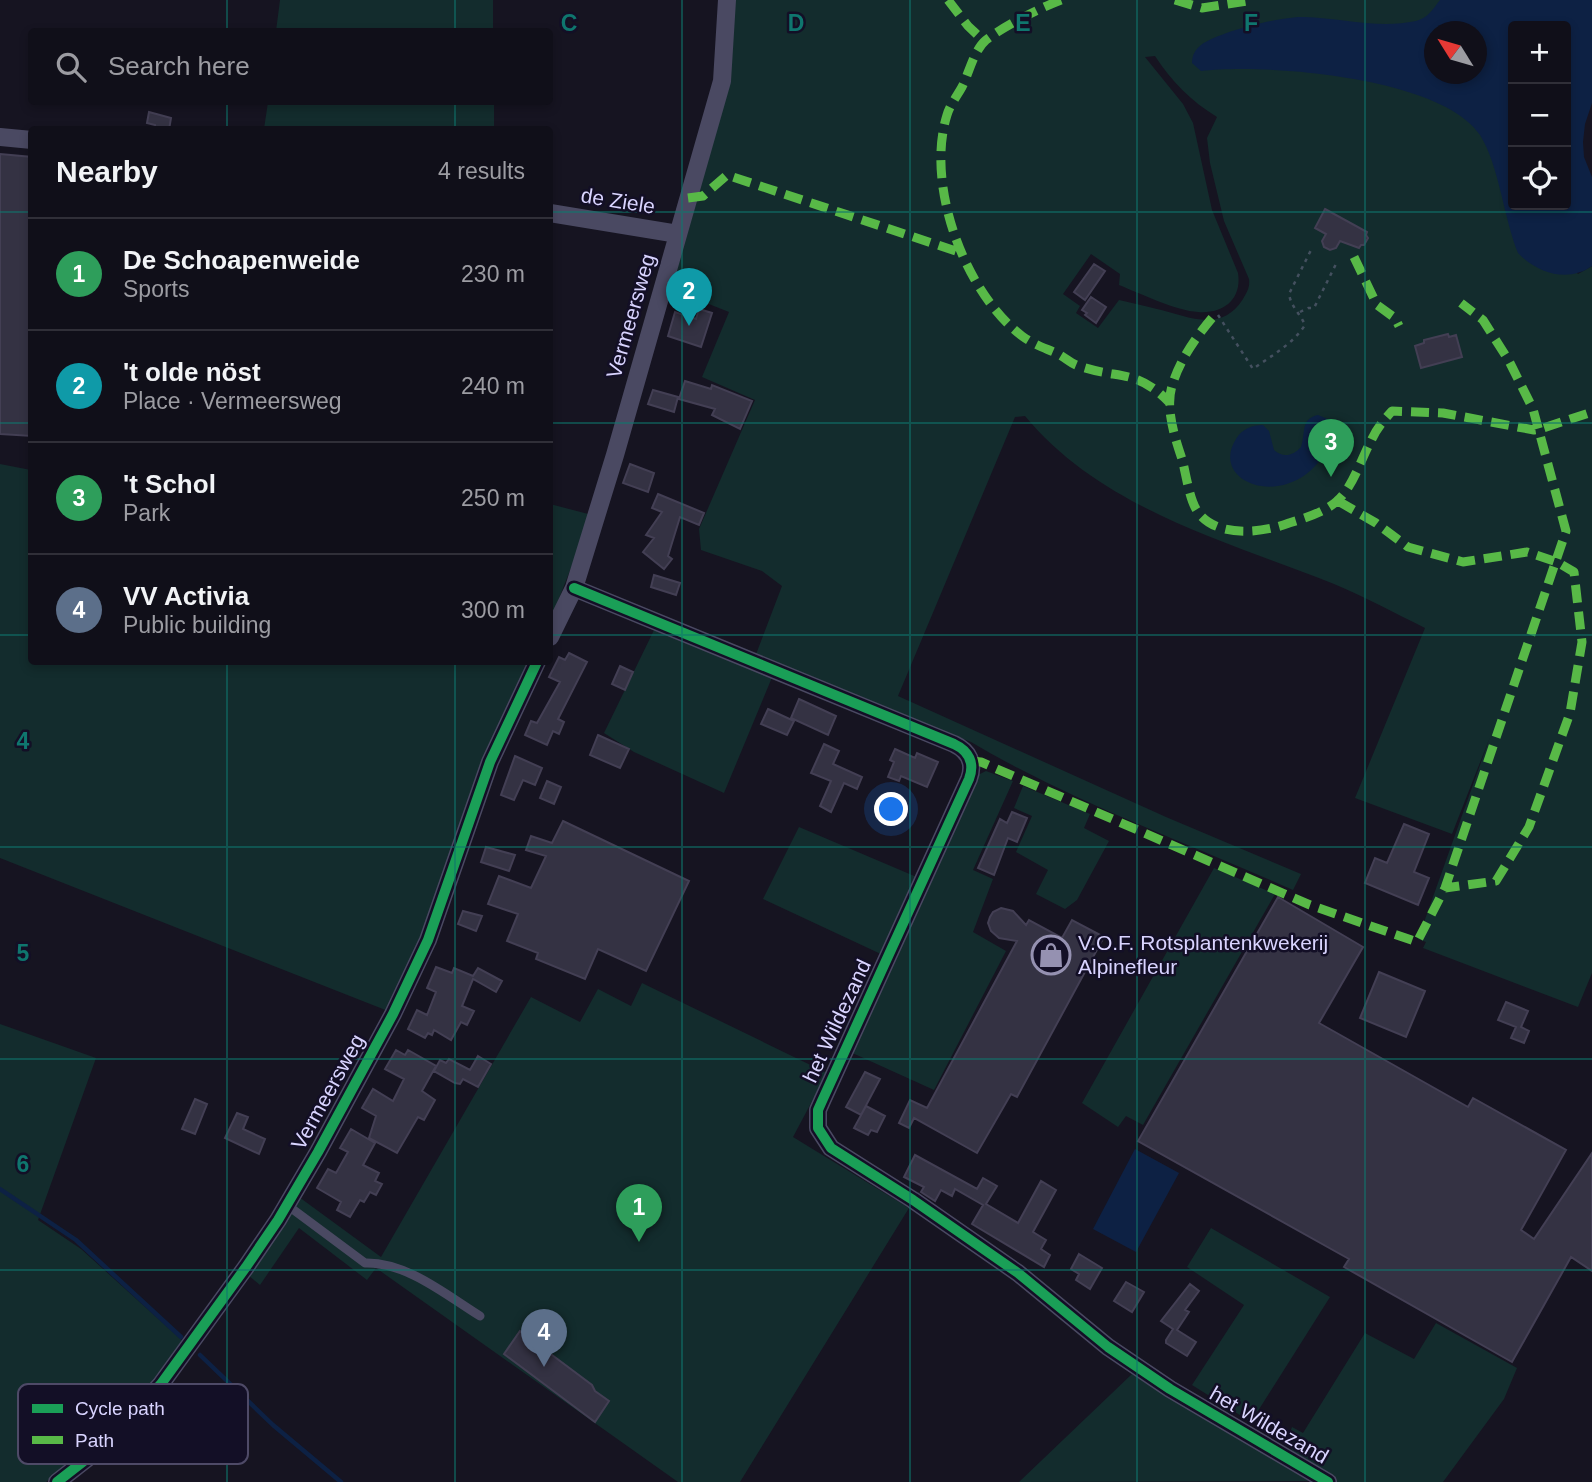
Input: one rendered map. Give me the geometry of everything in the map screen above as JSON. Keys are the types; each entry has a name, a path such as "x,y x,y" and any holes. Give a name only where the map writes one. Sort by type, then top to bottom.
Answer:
{"street":[{"name":"Vermeersweg","path":"553,631 574,588 615,455 722,81 727,0"},
{"path":"0,137 28,140"},
{"name":"de Ziele","path":"553,213 678,234"},
{"name":"het Wildezand","path":"574,588 965,750 972,765 970,779 818,1110 818,1128 831,1148 913,1200 1018,1273 1108,1347 1181,1396 1328,1482"},
{"name":"Vermeersweg","path":"161,1384 246,1267 287,1205 393,1014 428,940 490,762 536,665"},
{"name":"Vermeersweg","path":"57,1482 80,1464"}],"lane":[{"path":"287,1205 365,1263 380,1262 407,1272 480,1316"}],"path":[{"path":"1218,315 1254,369 1295,339 1305,325 1289,295 1311,250"},
{"path":"1300,312 1308,307 1314,308 1337,262"}],"green space":[{"path":"280,0 493,0 493,28 276,28"},
{"path":"734,0 1453,0 1441,21 1424,21 1424,84 1467,84 1508,192 1508,210 1518,210 1578,274 1592,266 1592,973 1578,1007 1423,948 1426,942 1418,939 1490,737 1452,834 1355,798 1425,628 1346,589 1209,536 1128,499 1056,448 1025,416 1015,417 898,696 1166,817 1301,874 1293,890 1089,803 971,742 755,657 782,586 762,571 701,550 699,529 755,400 702,377 729,312 671,289","holes":["1155,56 1190,98 1217,117 1207,138 1210,163 1224,221 1249,279 1249,287 1234,310 1214,319 1192,318 1119,300 1098,328 1076,313 1080,306 1063,294 1091,254 1120,274 1119,285 1180,308 1198,312 1216,310 1229,303 1237,290 1238,273 1212,210 1193,123 1183,104 1145,57"]},
{"path":"268,105 494,105 494,126 264,126"},
{"path":"0,464 28,469 28,665 529,665 422,937 388,1011 0,858"},
{"path":"553,505 592,515 553,613"},
{"path":"655,628 773,675 724,793 634,752 604,733"},
{"path":"986,771 1013,781 973,870 993,879 973,932 1006,951 934,1090 848,1051 978,775"},
{"path":"1023,786 1090,814 1084,828 1109,841 1077,900 1065,909 1036,894 1048,870 1016,852 1032,816 1014,808"},
{"path":"799,827 919,878 883,955 763,899"},
{"path":"1214,868 1275,894 1143,1125 1126,1116 1118,1127 1082,1103"},
{"path":"642,983 827,1073 793,1137 909,1208 740,1482 678,1482 376,1268 367,1280 299,1228 260,1285 248,1275 299,1197 381,1257 531,997 580,1022 598,989 631,1006"},
{"path":"0,1024 96,1058 38,1220 81,1249 184,1342 149,1384 18,1384 18,1464 67,1464 46,1482 0,1482"},
{"path":"1211,1228 1330,1297 1251,1422 1192,1385 1244,1305 1187,1267"},
{"path":"1436,1323 1517,1368 1504,1399 1443,1482 1337,1482 1299,1459 1288,1444 1292,1427 1303,1433 1365,1333 1414,1359"},
{"path":"1132,1374 1310,1481 1019,1482"}],"water":[{"path":"1440,0 1592,0 1592,103 1583,142 1584,157 1592,177 1592,266 1583,271 1563,275 1534,266 1518,253 1487,147 1480,135 1460,115 1429,99 1350,78 1266,69 1201,71 1192,63 1194,53 1209,40 1281,19 1304,17 1388,24 1416,21 1430,13"},
{"path":"1318,415 1330,420 1334,433 1320,460 1303,477 1283,485 1263,486 1246,481 1234,471 1230,456 1236,439 1244,430 1263,425 1269,431 1274,450 1288,455 1301,447 1306,423"},
{"path":"1135,1149 1179,1173 1136,1252 1093,1229"}],"building":[{"path":"149,112 171,118 170,126 147,123"},
{"path":"0,154 28,157 28,436 0,434"},
{"path":"1325,209 1367,232 1368,238 1364,245 1359,248 1340,241 1336,248 1330,250 1324,247 1322,241 1326,234 1315,228"},
{"path":"1094,264 1105,271 1085,300 1074,292"},
{"path":"1091,297 1106,307 1096,323 1082,310"},
{"path":"699,309 712,313 701,347 668,336 675,312 696,319"},
{"path":"1448,334 1449,337 1456,335 1462,357 1421,368 1415,346 1424,343 1424,340"},
{"path":"685,381 711,389 712,385 752,401 740,429 712,415 715,409 679,399"},
{"path":"653,390 678,397 674,412 648,404"},
{"path":"630,464 654,473 648,492 623,483"},
{"path":"658,494 704,513 699,525 680,517 668,556 672,559 664,569 643,552 654,538 646,535 662,512 652,508"},
{"path":"654,575 680,583 676,595 651,587"},
{"path":"569,653 587,662 558,719 564,722 559,734 553,731 547,745 525,735 531,721 537,723 560,682 549,677 559,657 565,660"},
{"path":"620,666 633,672 625,690 612,684"},
{"path":"799,699 836,716 828,735 791,718"},
{"path":"768,709 794,721 787,735 761,724"},
{"path":"598,735 629,749 620,768 590,755"},
{"path":"824,744 839,751 833,764 862,777 857,789 844,783 831,812 820,806 831,781 811,773"},
{"path":"895,749 915,758 917,753 938,762 927,787 901,776 899,781 888,777 894,762 890,760"},
{"path":"515,756 542,768 535,785 523,780 514,800 501,795"},
{"path":"547,781 561,787 554,804 540,798"},
{"path":"1012,812 1027,818 1017,842 1008,838 994,875 978,868 1000,819 1007,823"},
{"path":"563,821 689,881 646,971 598,949 585,979 536,959 538,953 507,941 518,914 488,904 499,876 531,888 546,856 526,850 531,836 552,843"},
{"path":"1404,824 1429,834 1414,872 1429,878 1418,905 1365,883 1375,858 1387,863"},
{"path":"486,847 515,855 509,871 481,862"},
{"path":"1278,897 1363,947 1319,1023 1468,1107 1473,1098 1566,1150 1521,1230 1534,1239 1592,1153 1592,1271 1571,1257 1512,1362 1344,1267 1349,1259 1138,1141"},
{"path":"1001,908 1013,911 1026,925 1029,920 1062,938 1072,920 1104,937 1017,1097 1011,1094 977,1153 914,1118 909,1128 899,1123 910,1100 927,1108 1017,941 999,938 991,931 988,923 990,917"},
{"path":"463,911 482,916 476,931 458,924"},
{"path":"436,967 452,973 454,968 473,976 478,968 502,981 496,992 473,979 462,1006 474,1011 467,1025 461,1022 451,1040 434,1030 432,1035 428,1033 425,1038 408,1029 417,1010 427,1015 436,992 427,988"},
{"path":"1379,972 1425,991 1406,1037 1360,1018"},
{"path":"1506,1002 1528,1011 1521,1027 1529,1031 1524,1043 1511,1038 1516,1027 1498,1020"},
{"path":"396,1050 405,1055 408,1050 436,1066 422,1091 435,1100 424,1120 418,1117 397,1153 369,1138 376,1116 362,1108 373,1089 393,1101 404,1079 385,1069"},
{"path":"478,1056 491,1064 478,1087 463,1079 460,1084 455,1083 434,1071 440,1060 446,1063 449,1059 470,1070"},
{"path":"865,1072 880,1079 861,1115 846,1107"},
{"path":"195,1099 207,1104 195,1134 182,1129"},
{"path":"866,1106 885,1116 877,1132 871,1130 868,1135 854,1128"},
{"path":"237,1113 248,1117 243,1129 265,1139 259,1154 225,1138"},
{"path":"351,1129 375,1143 363,1165 379,1173 375,1181 382,1184 376,1195 370,1192 364,1202 360,1200 350,1217 337,1210 341,1202 317,1188 328,1169 336,1173 348,1152 340,1148"},
{"path":"915,1155 977,1189 983,1178 997,1186 986,1204 1018,1223 1041,1181 1056,1190 1033,1232 1046,1240 1041,1249 1050,1255 1044,1267 972,1224 983,1205 955,1189 952,1196 941,1190 935,1201 921,1192 924,1187 904,1177"},
{"path":"1079,1254 1102,1268 1090,1289 1076,1280 1079,1274 1071,1269"},
{"path":"1126,1282 1144,1292 1132,1312 1114,1301"},
{"path":"1190,1284 1199,1291 1185,1310 1189,1312 1177,1330 1196,1342 1187,1356 1166,1343 1173,1329 1161,1321"},
{"path":"520,1331 609,1401 595,1422 504,1354"}],"waterway":[{"path":"0,1189 76,1240 181,1337"},
{"path":"200,1355 230,1384"},
{"path":"248,1401 341,1482"}],"marked path":[{"path":"948,0 968,26 984,41"},
{"path":"1061,0 1002,29 986,40 978,50 947,115 941,173 946,204 967,266 983,293 1022,336 1076,365 1147,384 1170,403"},
{"path":"1175,0 1202,8 1253,0"},
{"path":"688,198 703,196 727,175 962,253"},
{"path":"1354,257 1377,305 1395,318 1399,326"},
{"path":"971,761 981,762 1310,905 1417,942 1445,888 1566,531 1533,409 1509,361 1483,320 1461,303"},
{"path":"1212,318 1194,341 1179,368 1170,395 1170,413 1196,509 1204,519 1226,529 1266,529 1314,514 1332,505 1348,488 1375,433 1392,411 1443,413 1534,430 1592,412"},
{"path":"1338,501 1376,523 1408,547 1463,562 1527,552 1557,562 1574,572 1582,642 1570,713 1529,827 1496,881 1445,888"}],"cycle path":[{"path":"574,588 964,750 971,763 969,779 818,1110 818,1128 831,1148 913,1200 1018,1273 1108,1347 1170,1389 1328,1482"},
{"path":"161,1384 278,1220 393,1014 428,940 490,762 536,665"},
{"path":"57,1482 80,1464"}],"place":[{"name":"'t olde nöst","path":"689,326"},
{"name":"'t Schol","path":"1331,477"},
{"name":"V.O.F. Rotsplantenkwekerij Alpinefleur","path":"1051,955"},
{"name":"De Schoapenweide","path":"639,1242"},
{"name":"VV Activia","path":"544,1367"}]}
